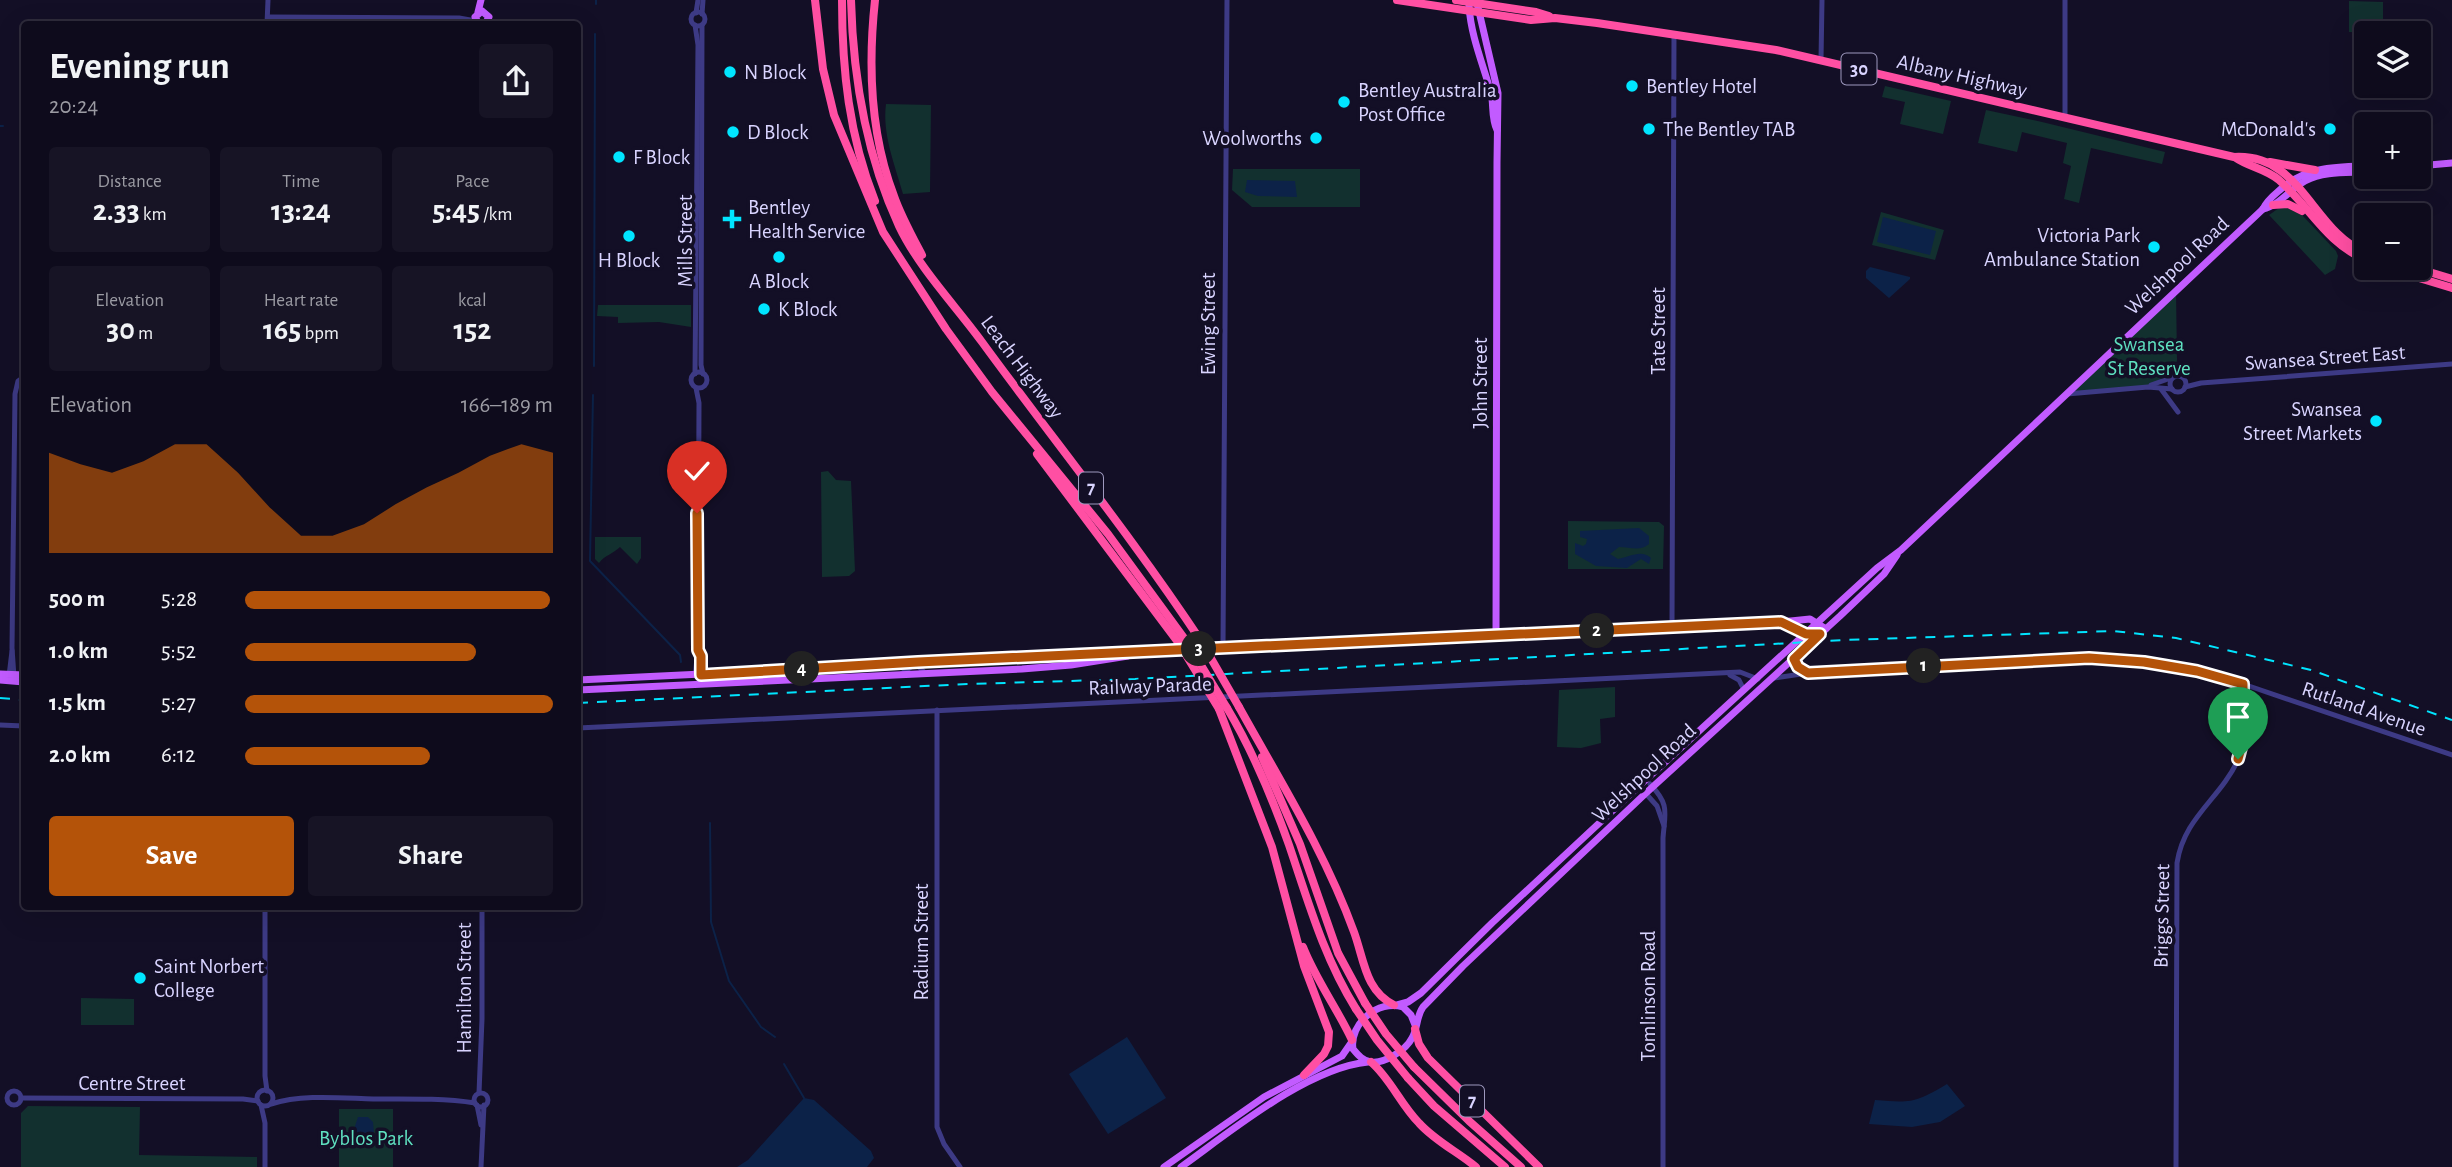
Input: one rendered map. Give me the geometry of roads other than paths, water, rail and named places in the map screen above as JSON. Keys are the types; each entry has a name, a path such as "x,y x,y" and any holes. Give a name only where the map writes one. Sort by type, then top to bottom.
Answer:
{"highway":[{"path":"814,0 834,115 883,232 897,256"},
{"name":"7","path":"842,0 842,44 850,114 862,168 897,256 992,392 1126,560 1183,642 1264,779 1321,939 1356,1009 1377,1040 1434,1106 1505,1167"},
{"name":"Leach Highway","path":"851,0 857,83 871,148 883,188 900,227 932,276 1101,501 1201,642 1247,722"},
{"path":"875,0 872,80 880,149 894,197 932,276"},
{"name":"Albany Highway","path":"1396,0 1473,5"},
{"name":"Albany Highway","path":"1456,0 1531,20 1555,18 1776,50 2234,158"},
{"name":"30","path":"2234,158 2246,157 2280,169 2295,182 2336,234 2354,247"},
{"name":"30","path":"2234,158 2272,175 2339,244 2354,253"},
{"path":"2263,162 2315,170"},
{"path":"2273,205 2292,205 2313,219"},
{"path":"2431,273 2452,279"},
{"path":"2426,280 2452,288"},
{"path":"946,328 1171,632 1183,642"},
{"path":"1126,560 1171,632"},
{"path":"1223,708 1264,826 1304,966 1329,1032 1324,1055 1304,1075"},
{"name":"7","path":"1247,722 1300,844 1339,953 1365,1003 1386,1034 1414,1067 1521,1167"},
{"name":"7","path":"1247,722 1305,824 1349,919 1370,984 1382,999 1395,1005"},
{"path":"1284,891 1313,971 1352,1041"},
{"name":"7","path":"1415,1027 1419,1044 1428,1058 1539,1167"},
{"name":"7","path":"1370,1062 1421,1126 1476,1167"}],"main road":[{"path":"479,17 483,0"},
{"name":"John Street","path":"1473,5 1474,39 1492,95 1494,123 1498,131 1496,635"},
{"path":"2431,165 2452,163"},
{"path":"2295,182 2315,170 2354,167"},
{"path":"2295,182 2329,174 2354,173"},
{"name":"Welshpool Road","path":"1395,1005 1408,1002 1421,993 1646,779 1877,568 1901,550 2263,209 2273,205 2295,182"},
{"name":"Welshpool Road","path":"2263,209 2266,202 2287,189"},
{"name":"Welshpool Road","path":"1415,1027 1423,1007 1463,966 1646,793 1823,632 1884,574 1901,550"},
{"path":"581,680 1810,619 1819,622 1823,632 1806,634 1781,622"},
{"path":"581,690 1071,665 1149,652"},
{"path":"1164,1167 1264,1097 1344,1055 1352,1041 1355,1028 1376,1011 1395,1005 1409,1013 1415,1027 1412,1039 1399,1051 1383,1060 1350,1064 1323,1074 1269,1105 1181,1167"},
{"path":"1352,1041 1354,1051 1370,1062"},
{"path":"1218,1128 1224,1131 1241,1125"}],"street":[{"path":"267,21 268,0"},
{"path":"698,0 699,13 705,20 699,25 692,19 699,13 703,0"},
{"name":"Ewing Street","path":"1223,648 1227,0"},
{"path":"1821,60 1822,0"},
{"path":"2065,0 2065,118"},
{"path":"268,17 479,17"},
{"name":"Mills Street","path":"699,25 701,365 706,382 699,388 691,380 695,374 699,25"},
{"name":"Tate Street","path":"1672,627 1674,34"},
{"name":"Swansea Street East","path":"2185,383 2452,364"},
{"path":"695,374 703,374"},
{"path":"2067,394 2148,387 2179,391 2185,383 2178,376 2148,387"},
{"path":"2172,389 2170,384 2173,378"},
{"path":"8,677 12,648 15,394 21,379"},
{"path":"689,685 698,676 699,388"},
{"path":"2159,388 2178,412"},
{"name":"Rutland Avenue","path":"1773,678 1808,673 2089,658 2144,662 2197,671 2243,684 2452,755"},
{"path":"1794,659 1798,667 1808,673"},
{"path":"901,674 918,662 925,673"},
{"name":"Railway Parade","path":"581,728 1744,672 1758,679"},
{"path":"1724,674 1737,677 1744,690"},
{"path":"698,676 711,685"},
{"name":"Briggs Street","path":"2176,1167 2177,863 2187,830 2238,759 2243,740 2243,684"},
{"name":"Radium Street","path":"937,710 937,1126 944,1144 960,1167"},
{"path":"0,724 21,726"},
{"name":"Tomlinson Road","path":"1646,779 1665,804 1663,1167"},
{"name":"Tomlinson Road","path":"1639,786 1657,806 1664,826"},
{"path":"265,910 265,1167"},
{"name":"Hamilton Street","path":"481,1167 482,1128 479,1099 482,910"},
{"name":"Centre Street","path":"4,1098 15,1091 21,1098 479,1099"},
{"path":"263,1097 273,1099 265,1123"},
{"name":"Centre Street","path":"263,1097 270,1105 286,1099"}],"water":[{"path":"1247,180 1295,181 1297,197 1258,196 1245,192"},
{"path":"1883,217 1936,231 1930,255 1877,242"},
{"path":"1870,267 1910,279 1889,298 1866,278 1866,271"},
{"path":"1639,528 1649,536 1649,544 1638,548 1619,547 1610,554 1618,559 1635,554 1647,555 1651,558 1649,564 1641,559 1627,568 1596,566 1575,554 1575,543 1583,546 1586,544 1587,539 1580,537 1580,531"},
{"path":"1127,1037 1166,1098 1108,1134 1069,1074"},
{"path":"1947,1084 1965,1106 1940,1122 1912,1127 1869,1124 1875,1100 1912,1100"},
{"path":"804,1098 814,1100 871,1151 874,1158 867,1167 737,1167 748,1160"},
{"path":"358,1117 368,1117 373,1122 375,1145 356,1146 355,1126"}],"waterway":[{"path":"594,366 595,34"},
{"path":"593,395 590,561 680,655 681,662"},
{"path":"710,823 711,922 729,981 761,1027 775,1037"},
{"path":"784,1064 804,1098"}],"railway":[{"path":"581,703 968,684 1135,679 1845,640 2114,631 2176,638 2311,670 2452,720"},
{"path":"0,698 21,700"}],"place":[{"name":"N Block","path":"730,72"},
{"name":"Bentley Hotel","path":"1632,86"},
{"name":"Bentley Australia Post Office","path":"1344,102"},
{"name":"The Bentley TAB","path":"1649,129"},
{"name":"McDonald's","path":"2330,129"},
{"name":"D Block","path":"733,132"},
{"name":"Woolworths","path":"1316,138"},
{"name":"F Block","path":"619,157"},
{"name":"Bentley Health Service","path":"732,219"},
{"name":"H Block","path":"629,236"},
{"name":"Victoria Park Ambulance Station","path":"2154,247"},
{"name":"A Block","path":"779,257"},
{"name":"K Block","path":"764,309"},
{"name":"Swansea Street Markets","path":"2376,421"},
{"name":"Saint Norbert College","path":"140,978"}],"park label":[{"name":"Swansea St Reserve","path":"2149,356"},
{"name":"Byblos Park","path":"366,1138"}]}
